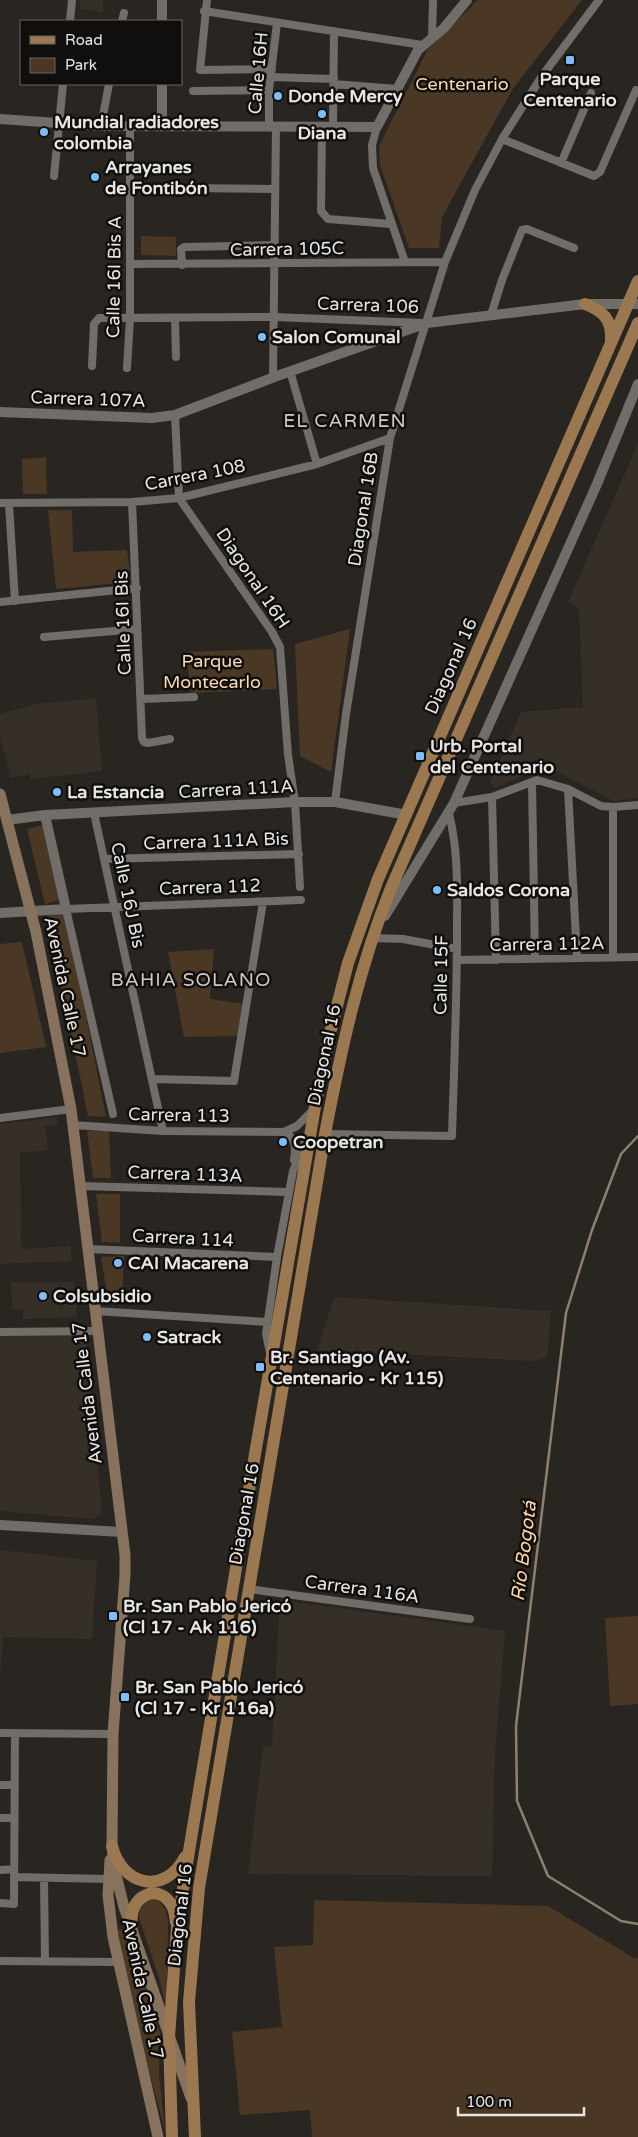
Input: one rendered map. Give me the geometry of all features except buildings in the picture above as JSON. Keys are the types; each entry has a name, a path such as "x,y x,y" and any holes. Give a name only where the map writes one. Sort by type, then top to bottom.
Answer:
{"main road":[{"name":"Diagonal 16","path":"170,2037 177,1928 271,1357 315,1107 330,1037 354,945 368,905 611,344 633,303 638,281"},
{"path":"585,304 598,309 608,319 611,344"},
{"name":"Diagonal 16","path":"192,2101 189,2002 199,1888 325,1134 346,1028 372,938 405,856 638,323"},
{"name":"Avenida Calle 17","path":"0,794 5,825 31,910 71,1109 122,1532 125,1575 113,1734 112,1846 108,1879 112,1930 118,1962 158,2137"},
{"path":"112,1846 119,1864 125,1872 144,1881 154,1882 174,1874 189,1851"},
{"name":"Avenida Calle 17","path":"112,1846 118,1887 192,2101 195,2137"},
{"path":"112,1930 123,1924 132,1926 130,1917 136,1901 152,1894 161,1896 168,1901 173,1908 177,1928"},
{"name":"Avenida Calle 17","path":"170,2037 172,2137"}],"street":[{"path":"70,20 72,0"},
{"path":"162,0 162,20"},
{"path":"207,0 204,11 200,70 272,73 397,89"},
{"path":"432,37 433,0"},
{"path":"405,262 373,168 372,145 378,127 410,62 422,45 444,28 467,0"},
{"name":"Diagonal 16B","path":"335,802 346,714 390,438 445,262 475,190 502,139 542,76 599,0"},
{"path":"204,11 422,45"},
{"name":"Calle 16H","path":"273,377 275,189 269,90 277,23"},
{"path":"333,127 334,32"},
{"path":"54,176 63,85"},
{"path":"101,126 109,85"},
{"path":"162,85 162,126"},
{"path":"194,91 269,90"},
{"path":"502,139 594,176 598,175 636,90"},
{"path":"561,163 591,93"},
{"path":"0,119 101,126 378,127"},
{"name":"Calle 16I Bis A","path":"128,368 130,318 130,126"},
{"path":"322,127 321,211 323,216 328,219 391,224"},
{"path":"183,188 275,189"},
{"path":"491,315 505,272 522,230 527,229 574,248"},
{"name":"Carrera 105C","path":"182,265 182,248 274,245"},
{"name":"Carrera 105C","path":"130,264 445,262"},
{"name":"Carrera 106","path":"92,366 94,324 99,318 274,317 427,323 585,304 633,303"},
{"path":"176,318 176,357"},
{"name":"Carrera 107A","path":"0,412 152,418 175,416 273,377 427,323"},
{"path":"290,371 317,464"},
{"name":"Diagonal 16","path":"372,938 454,803 597,484 638,384"},
{"name":"Diagonal 16","path":"633,398 638,388"},
{"path":"175,416 179,498"},
{"name":"Carrera 108","path":"0,503 132,502 179,498 317,464 390,438"},
{"name":"Diagonal 16H","path":"179,498 272,632 280,647 288,755 295,802"},
{"name":"Calle 16I Bis","path":"132,502 144,742 170,739"},
{"path":"9,504 15,600"},
{"path":"0,602 137,588"},
{"path":"44,637 138,628"},
{"path":"141,699 194,697"},
{"path":"454,803 492,797 537,780 568,789 601,806 638,805"},
{"path":"532,782 535,959"},
{"path":"568,789 577,958"},
{"path":"492,797 496,960"},
{"path":"295,802 300,887"},
{"name":"Carrera 111A","path":"5,825 45,815 295,802 335,802 407,815"},
{"path":"613,807 614,958"},
{"name":"Calle 16J Bis","path":"94,813 163,1131"},
{"name":"Calle 15F","path":"325,1134 452,1136 457,960 457,872 453,834 448,814"},
{"path":"45,815 113,1114"},
{"name":"Carrera 111A Bis","path":"104,859 299,854"},
{"name":"Carrera 112","path":"0,913 66,908 301,900"},
{"path":"152,1079 234,1081 263,902"},
{"path":"372,938 403,938 457,949"},
{"name":"Carrera 112A","path":"457,960 638,957"},
{"path":"292,1171 295,1145 293,1139 284,1132 297,1126 315,1107"},
{"path":"0,1118 71,1109"},
{"name":"Carrera 113","path":"73,1125 163,1131 284,1132"},
{"name":"Diagonal 16","path":"271,1357 266,1334 276,1257 292,1171 311,1134"},
{"name":"Carrera 113A","path":"80,1186 288,1192"},
{"name":"Carrera 114","path":"88,1249 276,1257"},
{"path":"95,1311 267,1322"},
{"path":"0,1332 98,1331"},
{"path":"0,1525 122,1532"},
{"name":"Carrera 116A","path":"250,1589 470,1619"},
{"path":"0,1733 113,1734"},
{"path":"0,1904 14,1904 15,1733"},
{"path":"0,1785 15,1784"},
{"path":"0,1818 14,1818"},
{"path":"0,1870 44,1878 108,1879"},
{"path":"44,1878 44,1962"},
{"path":"0,1961 118,1962"}],"shaded area":[{"path":"80,0 103,0 103,12 80,9"},
{"path":"638,444 638,798 614,801 549,768 537,770 494,788 490,782 521,712 583,707 579,608 568,602"},
{"path":"96,698 102,771 31,779 29,774 11,778 0,736 0,714 37,704"},
{"path":"57,1117 58,1124 45,1126 48,1150 20,1153 21,1241 22,1249 70,1246 72,1261 0,1264 0,1124"},
{"name":"Colsubsidio","path":"11,1282 74,1282 77,1317 23,1319 23,1310 12,1309"},
{"path":"334,1297 551,1311 547,1357 533,1361 317,1350"},
{"path":"77,1333 83,1337 86,1344 102,1513 93,1519 0,1511 0,1334"},
{"path":"0,1550 97,1561 92,1639 3,1637 0,1681"},
{"path":"280,1600 505,1631 495,1754 492,1876 248,1874 263,1746 272,1746"}],"green space":[{"name":"Centenario","path":"478,0 582,0 512,90 442,217 439,248 409,248 380,165 379,146 428,49"},
{"path":"141,236 176,237 176,256 141,255"},
{"path":"46,457 47,494 23,494 22,459"},
{"path":"48,510 72,510 73,552 127,550 131,582 56,589"},
{"path":"350,629 331,772 300,756 295,644"},
{"name":"Parque Montecarlo","path":"273,649 277,689 191,693 186,652"},
{"path":"42,825 59,900 45,904 27,829"},
{"path":"65,912 106,1117 88,1116 47,914"},
{"path":"22,942 46,1047 0,1053 0,944"},
{"path":"214,949 210,999 244,1004 239,1036 184,1037 168,952"},
{"path":"87,1131 109,1131 111,1178 93,1178"},
{"path":"96,1194 120,1194 120,1243 102,1242"},
{"path":"124,1256 122,1300 108,1300 101,1257"},
{"path":"638,1616 638,1704 610,1706 605,1618"},
{"path":"154,1898 164,1907 168,1920 167,2011 159,1978 139,1918 140,1904"},
{"path":"314,1900 548,1906 634,1958 638,1958 638,2137 312,2137 310,2110 240,2115 232,2032 282,2027 274,1947 313,1945"},
{"path":"122,1929 128,1937 144,1980 160,2033 159,2074 165,2131 133,2009 117,1934 118,1930"}],"waterway":[{"name":"Río Bogotá","path":"638,1136 621,1154 592,1230 566,1313 516,1726 517,1801 548,1876 621,1921 638,1924"}],"place":[{"name":"Parque Centenario","path":"570,60"},
{"name":"Donde Mercy","path":"278,96"},
{"name":"Diana","path":"322,114"},
{"name":"Mundial radiadores colombia","path":"44,132"},
{"name":"Arrayanes de Fontibón","path":"95,177"},
{"name":"Salon Comunal","path":"262,337"},
{"name":"Urb. Portal del Centenario","path":"420,756"},
{"name":"La Estancia","path":"57,792"},
{"name":"Saldos Corona","path":"437,890"},
{"name":"Coopetran","path":"283,1142"},
{"name":"CAI Macarena","path":"118,1263"},
{"name":"Colsubsidio","path":"43,1296"},
{"name":"Satrack","path":"147,1337"},
{"name":"Br. Santiago (Av. Centenario - Kr 115)","path":"260,1367"},
{"name":"Br. San Pablo Jericó (Cl 17 - Ak 116)","path":"113,1616"},
{"name":"Br. San Pablo Jericó (Cl 17 - Kr 116a)","path":"125,1697"}],"district":[{"name":"EL CARMEN","path":"345,420"},
{"name":"BAHIA SOLANO","path":"191,979"}]}
